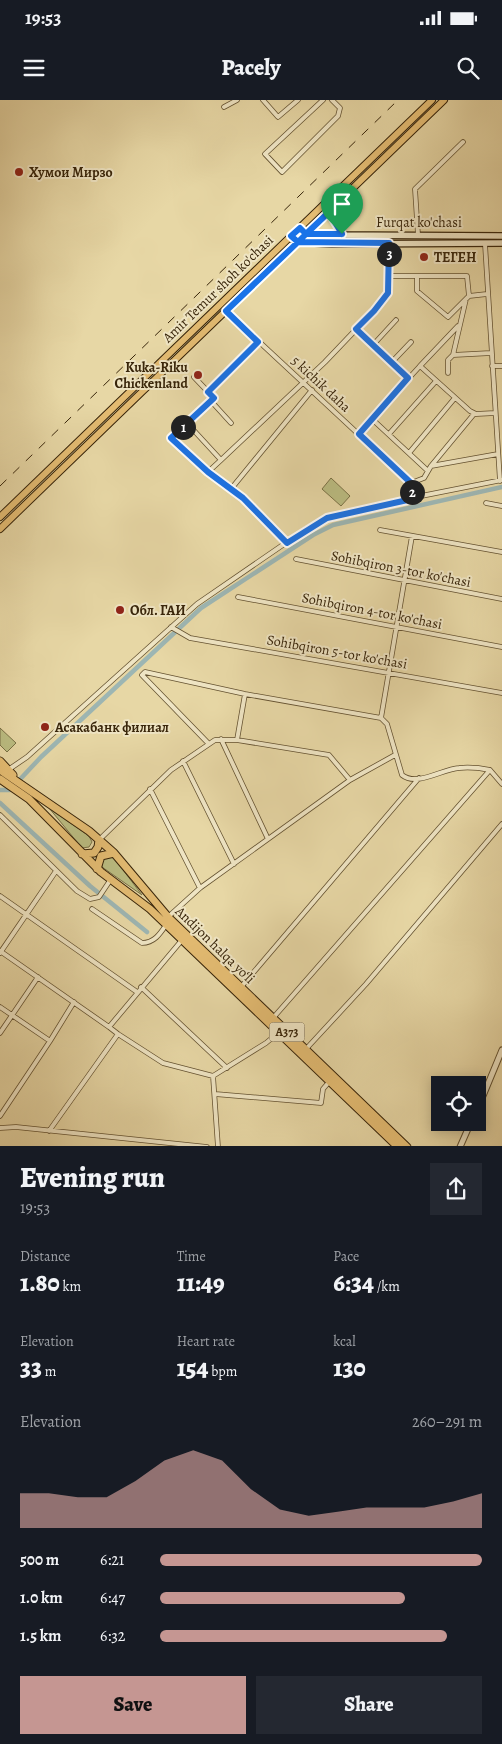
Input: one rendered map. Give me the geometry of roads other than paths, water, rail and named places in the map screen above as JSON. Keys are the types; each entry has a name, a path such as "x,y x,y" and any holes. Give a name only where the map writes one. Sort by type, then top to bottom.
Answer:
{"highway":[{"path":"0,762 24,786"},
{"name":"Andijon halqa yo‘li","path":"0,770 99,840 114,853 168,917 407,1146"},
{"name":"Andijon halqa yo‘li","path":"0,779 29,799 97,869 166,925 398,1146"},
{"path":"82,854 94,853 98,848 99,840"},
{"path":"97,869 101,856 114,853"}],"main road":[{"name":"Amir Temur shoh ko'chasi","path":"0,517 432,100"},
{"name":"Amir Temur shoh ko'chasi","path":"0,529 444,100"},
{"path":"329,212 342,234"},
{"path":"300,228 306,234"},
{"name":"Furqat ko'chasi","path":"306,234 502,236"},
{"path":"291,236 298,242"},
{"name":"Furqat ko'chasi","path":"298,242 502,244"}],"street":[{"path":"224,107 237,100"},
{"path":"289,100 293,104"},
{"path":"266,101 278,117 298,100"},
{"path":"323,100 265,154 282,172 338,116 340,108 332,100"},
{"path":"418,236 415,189 463,142"},
{"path":"208,472 303,382 386,298 390,276 389,243"},
{"path":"8,770 27,757 197,604 327,518 501,480 495,415 485,244"},
{"path":"390,276 467,276 468,298 458,325 453,355 448,360 448,373"},
{"path":"418,276 418,291 448,316 468,298 487,294"},
{"name":"5 kichik daha","path":"226,311 411,483"},
{"path":"373,345 396,320"},
{"path":"359,434 458,325"},
{"path":"356,329 408,378"},
{"path":"208,392 258,342"},
{"path":"391,363 411,342"},
{"path":"453,355 491,353"},
{"path":"420,366 454,399 474,414 502,416"},
{"path":"492,366 502,366"},
{"path":"194,377 214,398 171,438 208,472 257,510 287,543"},
{"path":"389,434 436,381"},
{"path":"231,489 312,390"},
{"path":"409,453 454,399"},
{"path":"211,401 231,423"},
{"path":"412,499 411,483 424,478 431,466 474,414"},
{"path":"372,419 428,471"},
{"path":"187,423 221,460"},
{"path":"431,466 498,454"},
{"path":"486,503 502,506"},
{"path":"380,530 502,552"},
{"path":"381,718 412,536"},
{"name":"Sohibqiron 3-tor ko'chasi","path":"296,559 404,582 502,599"},
{"name":"Sohibqiron 4-tor ko'chasi","path":"238,597 396,628 502,646"},
{"name":"Sohibqiron 5-tor ko'chasi","path":"172,628 190,638 502,693"},
{"path":"208,743 142,675 145,672 245,694 381,718 386,724 402,775 408,779 458,768 490,770 502,784"},
{"path":"237,740 245,694"},
{"path":"221,739 268,839"},
{"path":"99,840 150,789 208,743 221,739 328,755 350,780"},
{"path":"168,917 200,888 350,780 395,755"},
{"path":"184,761 234,864"},
{"path":"273,1018 490,770"},
{"path":"241,988 419,778"},
{"path":"150,789 200,888"},
{"path":"0,815 77,891 90,899 98,897 111,879"},
{"path":"306,1049 366,984 502,824"},
{"path":"56,871 0,952 163,1063 213,1076 266,1043 278,1033"},
{"path":"0,896 137,992"},
{"path":"92,909 142,943 148,943 156,937 166,925"},
{"path":"109,1027 182,940"},
{"path":"0,1033 38,977"},
{"path":"141,988 227,1068"},
{"path":"0,1116 74,1002"},
{"path":"0,1006 50,1041"},
{"path":"49,1131 118,1034"},
{"path":"486,1089 502,1050"},
{"path":"213,1076 218,1146"},
{"path":"215,1094 321,1103 323,1089 329,1082"},
{"path":"0,1128 49,1131 160,1144 207,1146"},
{"path":"460,1146 467,1131"}],"waterway":[{"path":"0,790 10,790 41,757 201,608 313,535 333,525 502,487"},
{"path":"0,803 90,886 147,932"}],"railway":[{"path":"0,486 398,100"}],"place":[{"name":"Хумои Мирзо","path":"19,172"},
{"name":"ТЕГЕН","path":"424,257"},
{"name":"Kuka-Riku Chickenland","path":"198,375"},
{"name":"Обл. ГАИ","path":"120,610"},
{"name":"Асакабанк филиал","path":"45,727"}]}
